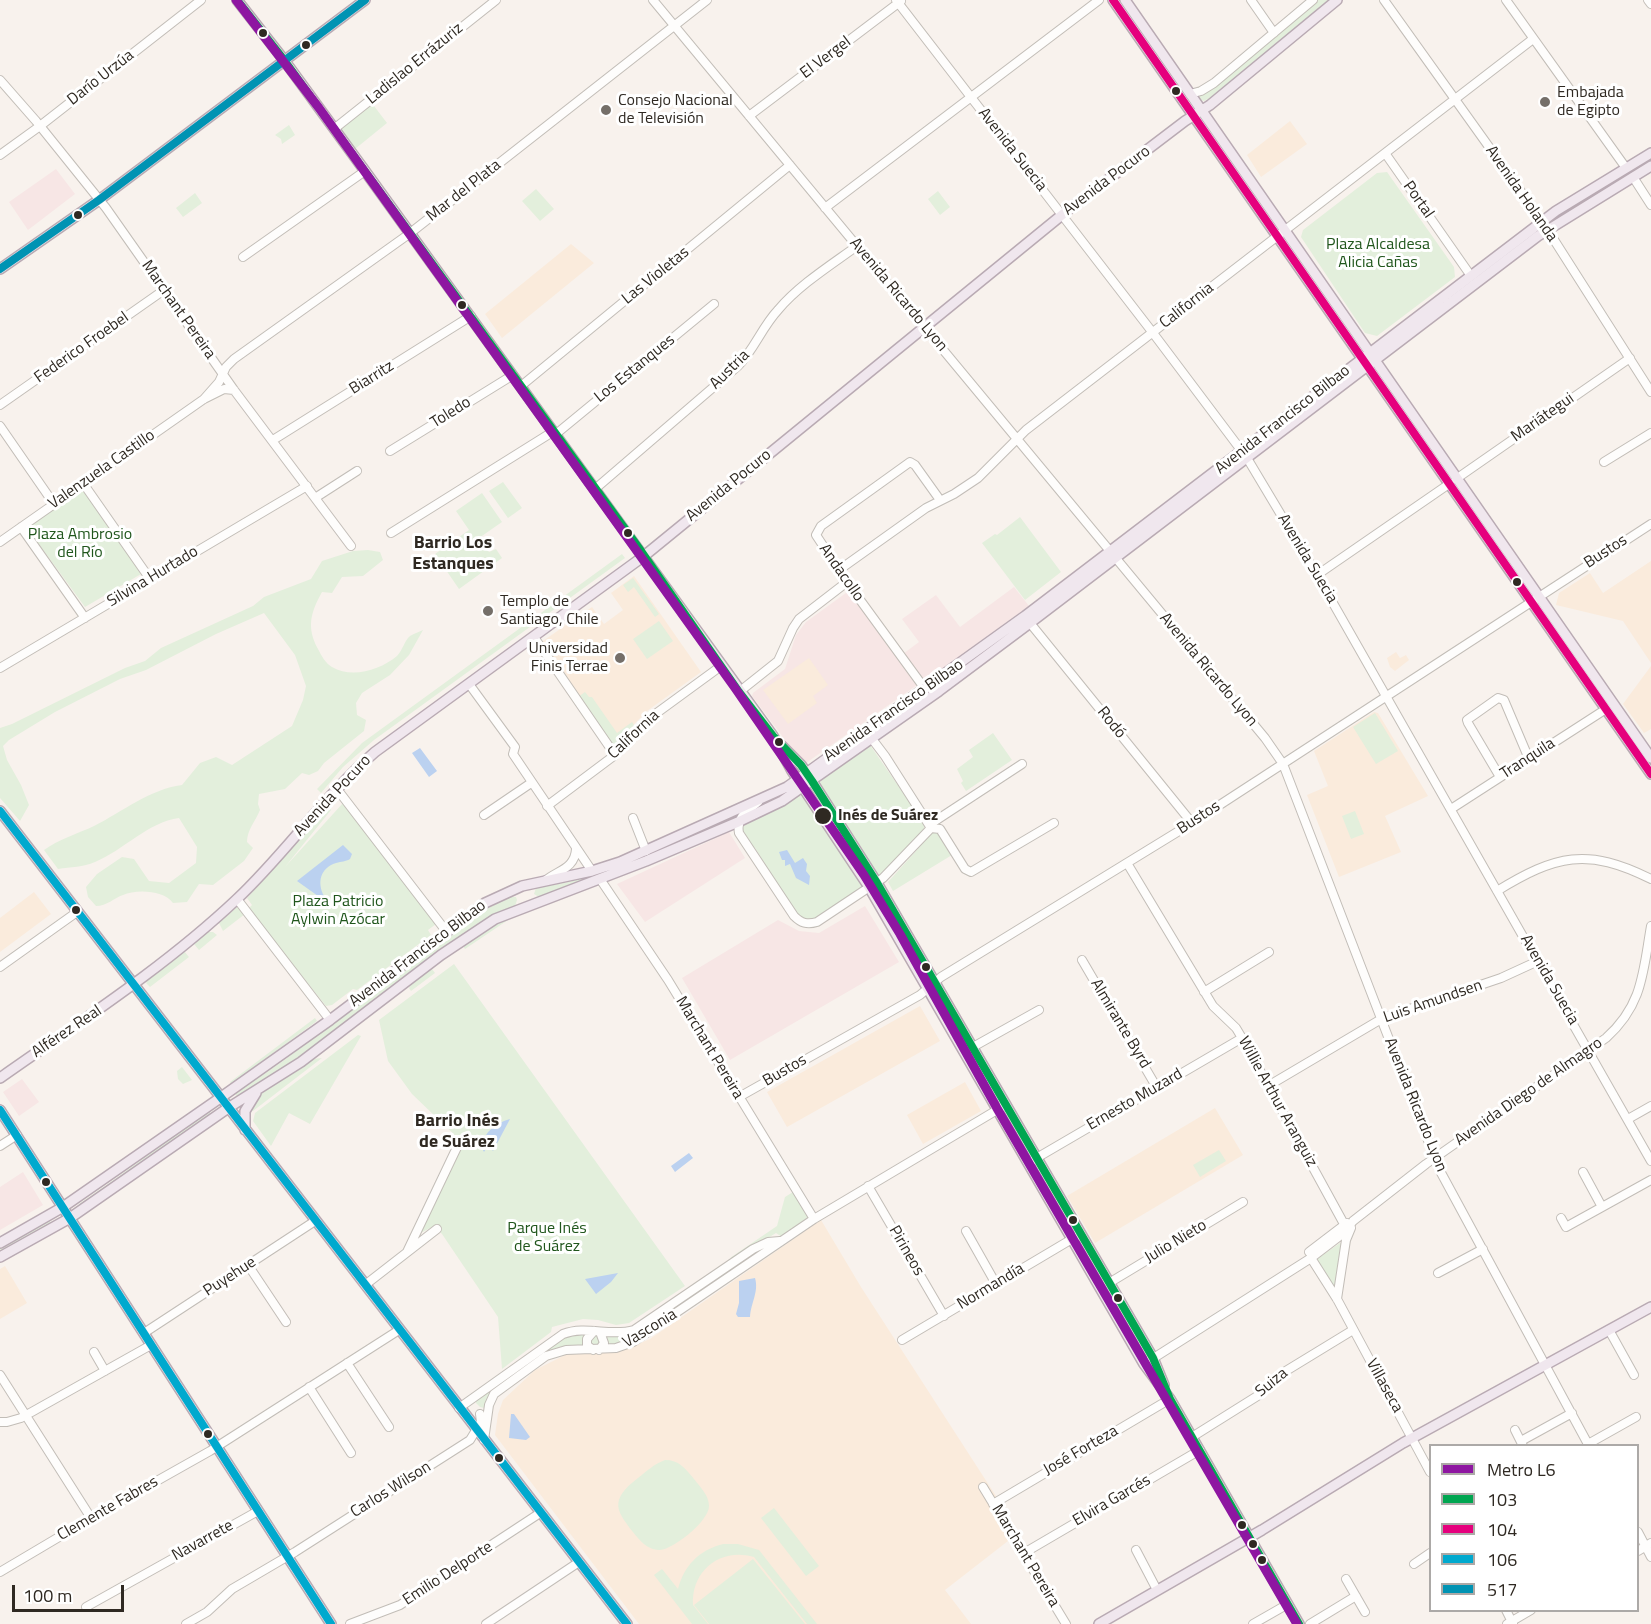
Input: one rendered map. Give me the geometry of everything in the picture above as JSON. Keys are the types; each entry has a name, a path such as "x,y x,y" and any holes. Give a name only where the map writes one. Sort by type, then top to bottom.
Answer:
{"main road":[{"path":"237,0 366,171 596,489 772,736 800,783 873,885"},
{"path":"0,269 99,200 365,0"},
{"path":"1113,0 1193,116 1281,233"},
{"path":"1125,0 1202,110 1281,233 1452,482 1534,599 1651,758"},
{"name":"Avenida Pocuro","path":"134,985 237,899 337,789 375,752 644,556 1062,215 1202,110 1337,0"},
{"name":"Avenida Francisco Bilbao","path":"1368,360 1471,276 1651,153"},
{"name":"Avenida Francisco Bilbao","path":"869,734 925,689 1112,555 1545,225 1651,166"},
{"name":"Avenida Francisco Bilbao","path":"0,1243 63,1207 220,1098 330,1020 485,903 533,883 592,871 646,851 800,783 1030,623 1112,555"},
{"path":"1534,599 1605,709 1651,774"},
{"path":"772,736 809,777 1033,1160 1144,1364 1170,1399 1299,1624"},
{"name":"Avenida Francisco Bilbao","path":"0,1257 70,1218 228,1108 301,1062 475,931 501,915 600,879 738,822 782,801 800,783"},
{"path":"0,811 627,1624"},
{"path":"533,883 532,894 537,901"},
{"path":"512,890 519,898 520,908"},
{"name":"Alférez Real","path":"0,1078 134,985"},
{"path":"246,1132 245,1112 261,1088"},
{"path":"0,1110 331,1624"},
{"path":"1076,1236 1109,1283 1153,1358 1170,1399"},
{"path":"1099,1624 1250,1537 1412,1438 1651,1307"}],"street":[{"name":"Darío Urzúa","path":"0,155 201,0"},
{"name":"Ladislao Errázuriz","path":"334,129 496,0"},
{"name":"Avenida Ricardo Lyon","path":"653,0 1265,738 1283,764 1435,1158 1588,1444"},
{"name":"Mar del Plata","path":"223,373 234,359 410,234 707,0"},
{"path":"825,208 1099,0"},
{"path":"1251,0 1274,33"},
{"path":"1190,94 1209,86 1313,0"},
{"name":"Avenida Holanda","path":"1384,0 1545,225 1651,392"},
{"path":"1506,0 1626,168"},
{"path":"1648,0 1651,4"},
{"name":"Avenida Suecia","path":"899,1 1244,455 1317,575 1651,1161"},
{"name":"El Vergel","path":"749,116 899,1"},
{"name":"California","path":"839,570 926,508 954,494 978,477 1026,430 1533,39"},
{"name":"Marchant Pereira","path":"0,80 99,200 234,390 351,546"},
{"name":"Portal","path":"1385,153 1471,276"},
{"name":"Las Violetas","path":"521,386 790,165"},
{"path":"243,257 366,171"},
{"path":"1633,177 1651,205"},
{"name":"Austria","path":"596,489 738,366 749,354 773,315 787,300 857,246"},
{"name":"Federico Froebel","path":"0,405 164,290"},
{"name":"Los Estanques","path":"391,533 555,433 714,303"},
{"name":"Biarritz","path":"273,440 471,316"},
{"name":"Mariátegui","path":"1317,575 1630,358"},
{"name":"Valenzuela Castillo","path":"204,399 219,382 223,373"},
{"name":"Toledo","path":"390,451 513,375"},
{"name":"Valenzuela Castillo","path":"0,542 204,399 224,389 234,390"},
{"path":"0,426 54,504"},
{"path":"1604,462 1651,433"},
{"name":"Andacollo","path":"925,689 847,582 818,539 816,532 819,527 910,462 915,465 940,500"},
{"path":"315,498 357,471"},
{"path":"83,483 150,579"},
{"name":"Silvina Hurtado","path":"0,668 307,486"},
{"name":"Bustos","path":"738,1097 916,997 931,985 1283,764 1651,524"},
{"path":"21,527 85,618"},
{"path":"740,692 778,661 799,619 847,582"},
{"name":"Rodó","path":"1030,623 1191,823"},
{"path":"534,637 615,754"},
{"name":"California","path":"548,806 615,754 654,715 721,666"},
{"path":"469,684 515,747 513,754 531,783 592,871"},
{"path":"1500,777 1467,720 1498,698 1504,700 1529,759"},
{"name":"Tranquila","path":"1451,809 1605,709"},
{"path":"869,734 930,827 940,829 964,869 971,872 1054,822"},
{"path":"762,800 746,812 738,822 739,833 794,916 801,922 812,924 873,885 930,827 1022,764"},
{"path":"484,814 531,783"},
{"path":"337,789 446,931"},
{"path":"633,818 646,851"},
{"path":"545,880 571,865 575,860 576,849"},
{"path":"1497,891 1540,867 1568,859 1610,861 1651,879"},
{"name":"Willie Arthur Aranguiz","path":"1127,863 1216,1011 1236,1028 1344,1224"},
{"name":"Marchant Pereira","path":"600,879 668,980 814,1219"},
{"path":"237,899 330,1020"},
{"path":"0,967 77,912"},
{"name":"Avenida Diego de Almagro","path":"1311,1254 1345,1232 1353,1221 1435,1158 1617,1028 1633,1004 1642,983 1651,926"},
{"path":"1204,992 1269,952"},
{"name":"Almirante Byrd","path":"1082,960 1157,1088"},
{"name":"Luis Amundsen","path":"1268,1086 1381,1019 1501,978 1538,961"},
{"path":"969,1050 1039,1010"},
{"name":"Ernesto Muzard","path":"1033,1160 1242,1038"},
{"path":"1628,1119 1651,1106"},
{"name":"Vasconia","path":"484,1440 484,1413 494,1394 546,1356 566,1350 623,1347 638,1339 814,1219 1002,1107"},
{"path":"0,1146 17,1136"},
{"path":"407,1252 460,1141"},
{"path":"1584,1172 1602,1207"},
{"path":"1561,1218 1566,1227 1651,1180"},
{"name":"Pirineos","path":"868,1186 944,1316"},
{"name":"Julio Nieto","path":"1109,1283 1243,1202"},
{"name":"Puyehue","path":"144,1333 315,1221"},
{"path":"1337,1299 1346,1240 1353,1221"},
{"name":"Avenida Diego de Almagro","path":"1144,1364 1299,1265 1344,1224 1353,1221"},
{"path":"365,1286 437,1229"},
{"path":"966,1231 996,1284"},
{"name":"Normandía","path":"902,1340 1076,1236"},
{"name":"Vasconia","path":"459,1408 563,1334 575,1330 622,1333 637,1329 753,1249 768,1242 782,1241"},
{"path":"1438,1273 1483,1249"},
{"name":"Villaseca","path":"1311,1254 1429,1468"},
{"path":"248,1265 286,1322"},
{"name":"Clemente Fabres","path":"0,1572 217,1447 399,1330"},
{"name":"Suiza","path":"1192,1437 1259,1395 1276,1377 1353,1330"},
{"path":"1609,1330 1634,1375"},
{"path":"597,1331 604,1343 596,1350 587,1345 587,1339 597,1331"},
{"path":"0,1422 12,1422 26,1416 151,1345"},
{"path":"94,1352 105,1371"},
{"path":"347,1363 389,1427"},
{"path":"0,1375 92,1518"},
{"path":"309,1388 351,1453"},
{"name":"Vasconia","path":"475,1396 474,1406 484,1413"},
{"name":"José Forteza","path":"993,1504 1170,1399"},
{"path":"477,1431 484,1413"},
{"path":"1515,1430 1522,1443 1572,1413"},
{"path":"1591,1444 1636,1417"},
{"name":"Carlos Wilson","path":"186,1624 207,1612 232,1589 287,1557 469,1441 477,1431"},
{"name":"Elvira Garcés","path":"1024,1552 1200,1450"},
{"name":"Marchant Pereira","path":"983,1487 1066,1624"},
{"name":"Navarrete","path":"86,1607 258,1510"},
{"name":"Emilio Delporte","path":"350,1624 400,1605 540,1514"},
{"path":"1648,1545 1651,1557"},
{"path":"1136,1550 1157,1590"},
{"path":"1414,1564 1429,1554"},
{"path":"486,1624 579,1562"},
{"path":"1346,1579 1365,1612"},
{"path":"1310,1624 1356,1596"},
{"path":"1253,1624 1288,1604"},
{"path":"1510,1623 1529,1612"}],"shaded area":[{"path":"1290,121 1307,144 1261,177 1247,155"},
{"path":"56,169 75,194 28,230 9,202"},
{"path":"571,244 594,263 502,338 485,314"},
{"path":"1651,561 1651,663 1623,621 1556,605 1559,593 1590,573 1603,593"},
{"name":"Universidad Finis Terrae","path":"634,576 701,672 647,711 613,746 540,643 592,607 604,624 623,610 611,593"},
{"path":"1014,587 1029,606 927,680 923,679 903,654 919,642 902,619 936,595 960,627"},
{"path":"850,590 918,683 806,763 800,760 752,696 785,669 796,635 806,622"},
{"path":"1396,652 1400,658 1406,655 1409,660 1395,671 1390,667 1387,658"},
{"path":"809,658 828,685 813,696 817,703 788,724 763,690"},
{"path":"1651,666 1651,729 1644,733 1623,704"},
{"path":"1374,712 1378,713 1428,796 1385,816 1401,852 1339,877 1307,795 1328,786 1314,751"},
{"path":"729,832 745,858 645,922 617,884"},
{"path":"34,892 51,914 0,952 0,918"},
{"path":"865,906 899,962 730,1060 682,978 778,920 799,931 819,933"},
{"path":"920,1006 940,1041 787,1127 767,1092"},
{"path":"22,1079 39,1102 19,1116 3,1092"},
{"path":"965,1082 981,1111 923,1144 907,1115"},
{"path":"1215,1108 1243,1155 1095,1243 1067,1196"},
{"path":"23,1172 43,1205 0,1230 0,1187"},
{"path":"821,1220 861,1287 1016,1527 1008,1541 945,1590 971,1624 639,1624 495,1435 503,1400 535,1370 567,1354 624,1350 650,1339"},
{"path":"5,1266 27,1303 0,1319 0,1269"}],"green space":[{"path":"1316,0 1330,0 1210,98 1200,100 1197,96"},
{"path":"371,102 387,123 355,149 338,128"},
{"path":"289,125 295,135 282,144 281,139 275,135"},
{"path":"1651,160 1651,162 1561,217 1560,215"},
{"name":"Plaza Alcaldesa Alicia Cañas","path":"1387,172 1454,267 1455,277 1377,336 1365,333 1301,237 1303,230 1377,173"},
{"path":"536,189 554,209 540,221 522,201"},
{"path":"938,191 950,207 940,215 928,199"},
{"path":"195,193 202,203 183,217 176,208"},
{"path":"503,482 522,508 508,518 489,491"},
{"name":"Plaza Ambrosio del Río","path":"80,491 85,492 141,574 85,607 30,532 30,526"},
{"path":"482,493 502,522 479,538 489,552 496,549 502,558 459,589 435,554 469,530 456,511"},
{"path":"1020,517 1061,572 1025,600 982,543 995,534 997,535"},
{"path":"353,551 380,552 383,560 363,576 342,577 332,593 322,592 315,606 311,620 312,634 324,659 340,671 357,672 374,669 397,656 410,636 423,630 409,655 390,675 362,693 356,703 357,715 366,720 364,731 324,763 318,771 309,775 302,773 285,789 259,794 260,810 247,838 247,842 253,848 244,861 213,885 199,884 187,902 173,903 163,895 142,891 129,893 104,905 96,906 88,897 86,887 97,874 122,857 134,859 149,881 169,883 196,863 197,847 179,818 157,825 106,857 86,865 58,869 44,850 94,826 147,796 182,785 200,763 216,757 232,765 292,726 306,686 295,655 264,613 216,634 146,670 120,679 55,712 3,746 7,760 29,805 20,821 0,798 0,728 125,668 145,661 161,648 253,606 264,597 311,579 322,561"},
{"path":"622,554 625,558 374,740 343,767 321,793 317,789 362,743"},
{"path":"633,578 659,614 655,617 634,587 628,592 623,585"},
{"path":"659,621 673,641 647,659 633,639"},
{"path":"585,692 592,697 617,733 632,722 634,725 613,746 578,697"},
{"path":"1375,713 1398,751 1376,764 1353,727"},
{"path":"993,733 1012,760 966,791 957,769 973,757 969,750"},
{"path":"870,745 924,823 924,829 881,875 816,918 804,920 795,914 755,848 751,847 742,832 742,825 773,811 796,796 807,799 821,790 819,785 822,778"},
{"name":"Plaza Patricio Aylwin Azócar","path":"343,803 436,924 428,930 431,935 357,990 353,989 332,1005 326,1006 248,909 252,905 247,898 330,806 331,810 285,867"},
{"path":"1355,811 1364,834 1351,839 1342,816"},
{"path":"733,818 630,865 539,897 534,894 536,888 569,882 613,869"},
{"path":"934,831 938,832 952,855 893,891 888,882"},
{"path":"511,897 516,897 515,906 502,911 279,1073 238,1098 235,1094 283,1061 463,925 486,909"},
{"path":"238,906 245,914 223,931 219,923"},
{"path":"506,918 508,920 465,949 462,945"},
{"path":"208,932 217,935 199,950 194,944"},
{"path":"184,951 189,957 150,987 146,983 148,979"},
{"name":"Parque Inés de Suárez","path":"454,964 685,1286 629,1323 616,1325 583,1319 552,1327 551,1332 502,1369 498,1317 442,1234 434,1226 417,1235 462,1142 412,1094 388,1061 379,1020"},
{"path":"432,969 435,973 411,991 409,988 412,983"},
{"path":"315,1018 317,1021 231,1084 230,1082"},
{"path":"358,1035 361,1036 310,1124 289,1113 271,1146 253,1121 255,1113"},
{"path":"322,1058 253,1111 250,1109 265,1089 312,1059"},
{"path":"182,1067 192,1080 183,1084 178,1079 177,1071"},
{"path":"209,1111 211,1114 79,1204 112,1181"},
{"path":"1219,1150 1226,1161 1200,1177 1193,1165"},
{"path":"793,1192 809,1219 782,1237 776,1233 734,1259 730,1258 777,1226 785,1197"},
{"path":"50,1221 52,1224 0,1253 0,1249"},
{"path":"1341,1243 1334,1291 1317,1259"},
{"path":"747,1257 749,1259 628,1341 604,1346 571,1346 553,1350 529,1362 506,1379 488,1399 484,1408 476,1403 476,1397 561,1339 572,1334 638,1332"},
{"path":"665,1460 674,1461 685,1468 704,1491 709,1506 703,1519 682,1540 656,1550 644,1544 637,1537 624,1520 618,1506 622,1493 628,1486"},
{"path":"774,1508 819,1566 806,1576 761,1518"},
{"path":"723,1544 738,1544 759,1550 817,1624 807,1624 754,1557 730,1555 710,1564 697,1581 693,1605 708,1624 692,1624 654,1575 662,1569 678,1589 684,1573 694,1560 707,1550"},
{"path":"753,1559 805,1624 709,1624 694,1605"}],"water":[{"path":"420,748 437,771 429,777 412,753"},
{"path":"343,845 352,854 347,861 331,865 323,872 321,886 324,896 318,896 297,881"},
{"path":"787,850 795,863 803,858 807,864 806,871 810,876 809,885 796,878 790,864 785,866 785,860 782,860 779,852"},
{"path":"510,1119 493,1151 488,1145 484,1152 481,1146 488,1132"},
{"path":"689,1153 693,1158 675,1172 671,1166"},
{"path":"618,1273 596,1294 585,1279"},
{"path":"755,1278 756,1288 750,1317 738,1317 736,1314 739,1303 739,1281"},
{"path":"511,1414 514,1414 530,1437 526,1440 509,1438"}],"metro line":[{"name":"L6","path":"236,0 319,108 735,688 864,875 1297,1624"}],"transit line":[{"name":"103","path":"237,0 284,60 639,548 739,692 812,781 877,883 1153,1358 1170,1399 1299,1624"},
{"name":"517","path":"0,269 99,200 365,0"},
{"name":"104","path":"1113,0 1651,774"},
{"name":"106","path":"0,811 627,1624"},
{"name":"106","path":"0,1110 331,1624"}],"place":[{"name":"Embajada de Egipto","path":"1545,102"},
{"name":"Consejo Nacional de Televisión","path":"606,110"},
{"name":"Templo de Santiago, Chile","path":"488,611"},
{"name":"Universidad Finis Terrae","path":"620,658"},
{"name":"Inés de Suárez","path":"823,816"}],"district":[{"name":"Barrio Los Estanques","path":"453,554"},
{"name":"Barrio Inés de Suárez","path":"457,1132"}]}
